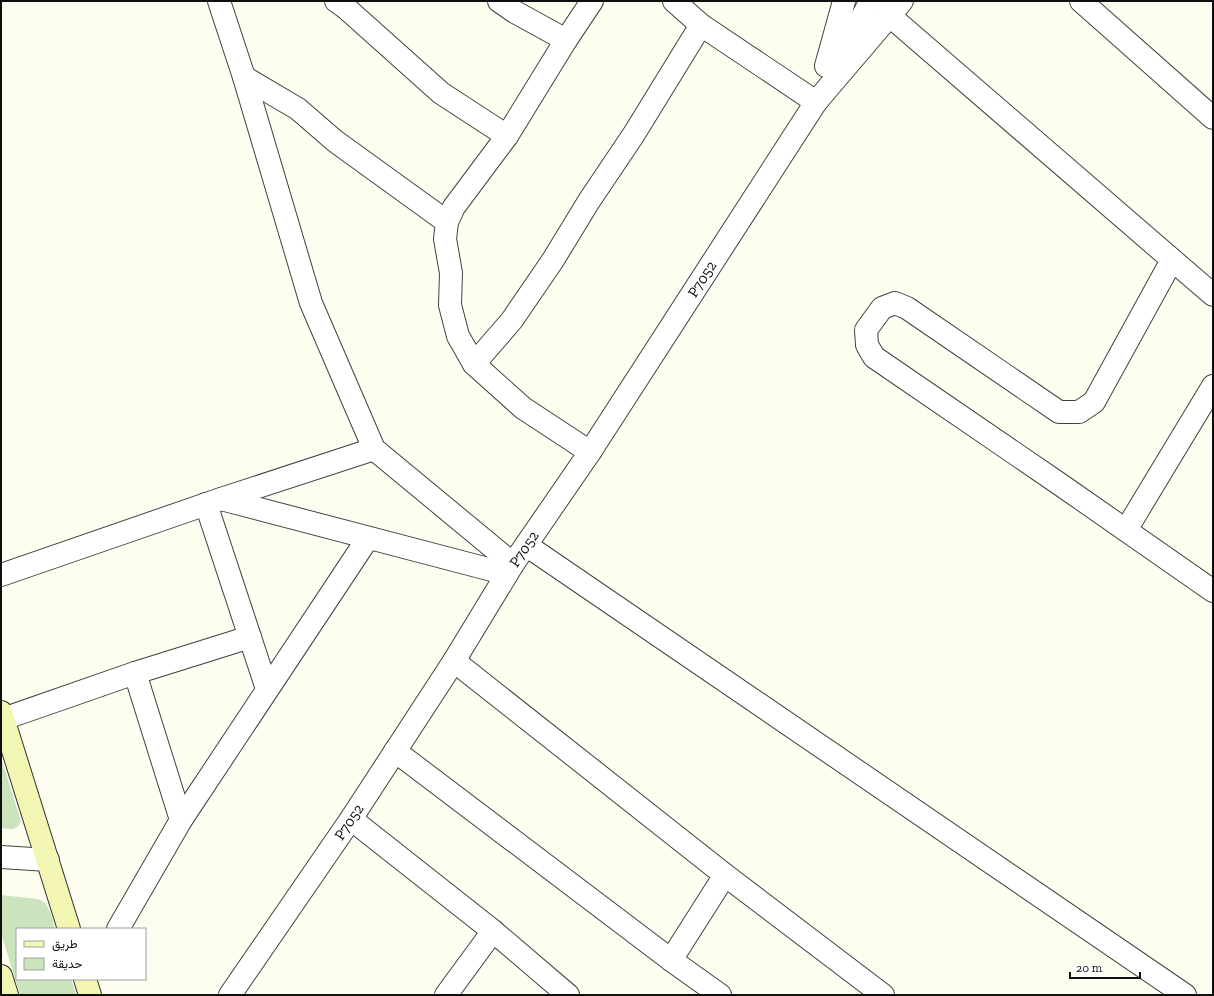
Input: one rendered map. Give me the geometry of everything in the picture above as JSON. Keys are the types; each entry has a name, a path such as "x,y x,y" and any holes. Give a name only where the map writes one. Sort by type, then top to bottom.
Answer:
{"street":[{"path":"219,1 244,77 311,303 374,449 510,569"},
{"path":"336,1 346,8 441,93 507,136"},
{"path":"499,1 515,12 566,40"},
{"path":"590,452 524,408 474,364 458,336 450,305 451,272 445,239 447,222 454,207 507,136 566,40 592,1"},
{"path":"674,1 701,25 816,102"},
{"name":"P7052","path":"816,102 844,1"},
{"name":"P7052","path":"230,995 395,751 454,660 510,569 590,452 816,102 871,1"},
{"path":"1081,1 1213,118"},
{"path":"890,6 1213,296"},
{"name":"P7052","path":"816,102 890,6"},
{"path":"474,364 512,320 553,260 589,200 634,134 701,25"},
{"path":"244,77 298,109 335,141 447,222"},
{"path":"1172,260 1094,402 1079,412 1059,412 907,308 895,303 882,308 866,330 867,344 874,357 1213,590"},
{"path":"1126,530 1213,386"},
{"path":"1,575 374,449"},
{"path":"214,502 510,569"},
{"path":"214,502 250,637 267,689"},
{"path":"119,928 181,820 368,538"},
{"path":"526,545 1185,995"},
{"path":"69,928 2,715 250,637"},
{"path":"454,660 725,875 882,995"},
{"path":"135,673 181,820"},
{"path":"395,751 671,960 720,995"},
{"path":"351,818 493,931 566,994"},
{"path":"1,857 48,860"},
{"path":"671,960 725,875"},
{"path":"446,995 493,931"},
{"path":"1,976 7,995"}],"green space":[{"path":"1,758 21,821 17,827 13,829 1,828"},
{"path":"1,895 38,899 42,901 50,911 55,928 16,928 16,980 71,980 76,995 20,995 1,933"}]}
